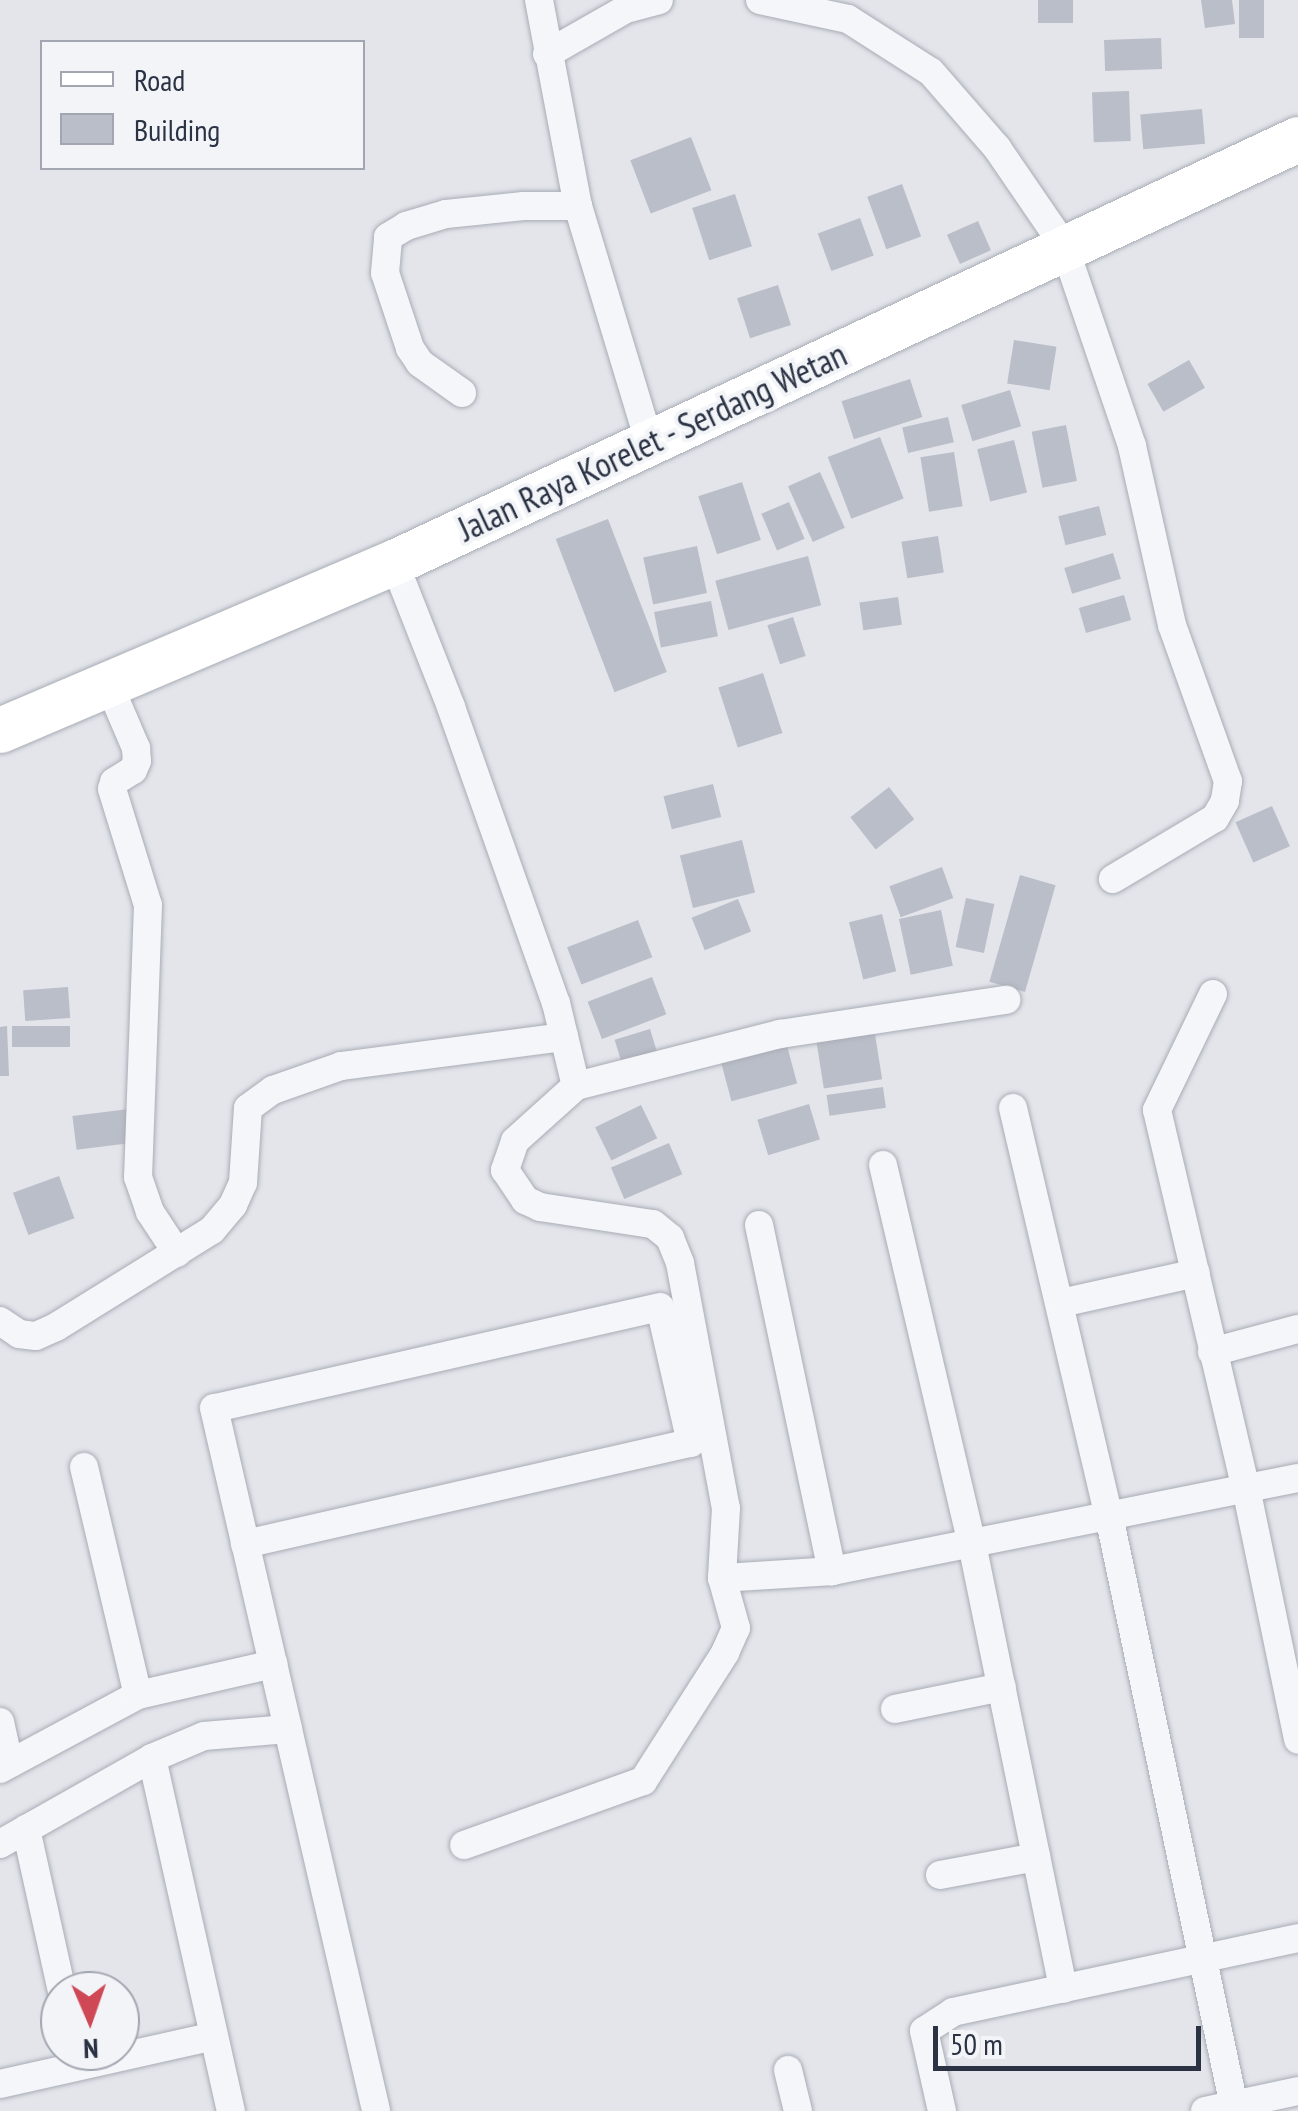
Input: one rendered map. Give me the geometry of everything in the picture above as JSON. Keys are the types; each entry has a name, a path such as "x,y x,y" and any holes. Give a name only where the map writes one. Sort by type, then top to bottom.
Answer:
{"main road":[{"name":"Jalan Raya Korelet - Serdang Wetan","path":"0,730 394,562 1298,139"}],"street":[{"path":"539,0 578,206 650,444"},
{"path":"547,54 626,9 660,0"},
{"path":"760,0 848,20 931,72 997,148 1064,246 1132,446 1172,626 1228,781 1225,801 1215,818 1113,878"},
{"path":"462,393 420,364 410,348 385,272 388,237 406,226 446,214 578,206"},
{"path":"394,562 451,707 564,1037 576,1086"},
{"path":"110,685 136,748 137,761 133,770 114,782 112,790 148,904 138,1177 150,1212 177,1253"},
{"path":"1212,994 1157,1110 1246,1488 1298,1740"},
{"path":"464,1845 643,1781 726,1653 736,1628 722,1578 726,1508 680,1263 670,1238 652,1224 540,1207 525,1200 505,1170 516,1141 576,1086 780,1034 1006,1000"},
{"path":"0,1321 19,1334 36,1336 212,1230 234,1205 243,1183 248,1108 272,1090 342,1066 564,1037"},
{"path":"1012,1108 1062,1303 1234,2108"},
{"path":"883,1166 972,1544 1063,1988"},
{"path":"759,1225 832,1571"},
{"path":"1062,1303 1196,1273"},
{"path":"245,1544 691,1443 660,1307 214,1408 245,1544 376,2111"},
{"path":"1212,1352 1298,1329"},
{"path":"84,1468 138,1695"},
{"path":"722,1578 832,1571 1298,1478"},
{"path":"0,1722 4,1766 138,1695 273,1664"},
{"path":"895,1708 1002,1687"},
{"path":"0,1844 152,1758 204,1736 288,1728"},
{"path":"152,1758 231,2111"},
{"path":"26,1829 58,1971"},
{"path":"940,1875 1036,1856"},
{"path":"942,2111 924,2030 953,2012 1298,1938"},
{"path":"140,2048 214,2036"},
{"path":"0,2084 40,2070"},
{"path":"788,2070 798,2111"},
{"path":"1205,2111 1234,2108 1298,2091"}],"building":[{"path":"1038,0 1073,0 1073,23 1038,23"},
{"path":"1201,0 1232,0 1235,24 1205,28"},
{"path":"1239,0 1264,0 1264,38 1239,38"},
{"path":"1161,38 1162,69 1105,71 1104,40"},
{"path":"1129,91 1131,141 1094,142 1092,92"},
{"path":"1202,109 1205,144 1143,149 1140,114"},
{"path":"691,137 711,190 651,214 630,160"},
{"path":"902,184 921,237 886,249 867,197"},
{"path":"735,194 752,246 709,260 692,208"},
{"path":"860,218 874,256 831,271 818,233"},
{"path":"978,221 991,250 960,264 947,235"},
{"path":"778,285 791,325 750,338 737,298"},
{"path":"1014,340 1056,347 1050,390 1007,383"},
{"path":"1189,360 1205,388 1163,412 1147,384"},
{"path":"910,379 922,417 854,439 842,401"},
{"path":"1010,390 1021,426 972,441 961,405"},
{"path":"948,417 954,442 908,453 902,428"},
{"path":"1066,425 1077,481 1043,488 1032,432"},
{"path":"880,437 904,499 851,519 828,457"},
{"path":"1014,440 1027,492 990,502 977,449"},
{"path":"954,452 963,506 929,512 920,457"},
{"path":"820,472 845,528 813,542 788,486"},
{"path":"742,482 761,540 717,554 698,496"},
{"path":"789,502 805,539 777,551 761,514"},
{"path":"1099,506 1106,535 1066,545 1058,516"},
{"path":"608,519 667,672 614,692 556,539"},
{"path":"938,536 944,573 907,578 901,542"},
{"path":"697,546 707,593 653,604 643,557"},
{"path":"1113,553 1121,579 1072,594 1064,568"},
{"path":"808,556 821,605 728,630 715,581"},
{"path":"1124,595 1131,620 1086,633 1079,608"},
{"path":"898,597 902,625 863,630 859,602"},
{"path":"711,601 718,636 661,647 654,612"},
{"path":"793,617 806,656 780,664 767,625"},
{"path":"763,673 782,733 738,747 718,688"},
{"path":"713,784 721,817 672,829 664,796"},
{"path":"889,787 914,819 876,849 850,817"},
{"path":"1272,806 1290,846 1253,862 1235,822"},
{"path":"742,840 755,892 693,908 680,855"},
{"path":"942,867 953,898 901,917 889,886"},
{"path":"1020,875 1056,885 1025,992 989,982"},
{"path":"966,898 994,904 984,953 956,947"},
{"path":"738,899 751,931 705,950 692,918"},
{"path":"941,910 953,966 911,975 899,919"},
{"path":"882,914 896,971 863,979 849,922"},
{"path":"638,920 652,957 581,985 567,947"},
{"path":"652,977 666,1014 602,1039 588,1002"},
{"path":"68,987 70,1018 25,1021 23,990"},
{"path":"7,1026 9,1076 0,1076 0,1027"},
{"path":"12,1026 70,1026 70,1047 12,1047"},
{"path":"874,1028 882,1079 824,1089 816,1037"},
{"path":"650,1029 660,1062 625,1072 615,1040"},
{"path":"786,1042 797,1084 731,1101 720,1060"},
{"path":"883,1087 886,1108 829,1116 827,1095"},
{"path":"809,1104 820,1139 768,1155 757,1120"},
{"path":"641,1105 657,1138 611,1161 595,1127"},
{"path":"129,1109 133,1143 77,1150 72,1116"},
{"path":"669,1143 682,1174 624,1199 611,1168"},
{"path":"59,1176 74,1218 28,1235 13,1193"}]}
